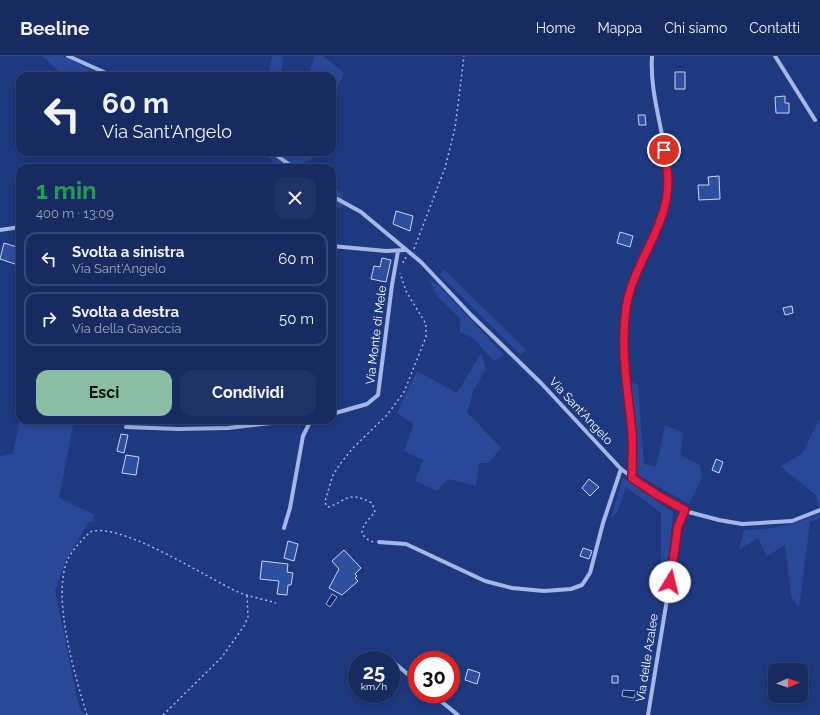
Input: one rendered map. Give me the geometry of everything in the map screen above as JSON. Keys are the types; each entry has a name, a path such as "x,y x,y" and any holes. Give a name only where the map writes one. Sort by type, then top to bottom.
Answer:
{"street":[{"path":"68,56 104,72"},
{"path":"632,478 632,433 624,344 626,307 632,285 663,211 668,185 666,161 653,86 652,56"},
{"path":"775,56 815,120"},
{"path":"278,156 288,164"},
{"name":"Via Sant'Angelo","path":"336,198 361,212 405,250 422,262 472,316 541,383 621,469 662,498 685,510 726,522 756,525 797,520 820,510"},
{"path":"0,230 16,227"},
{"path":"336,246 398,251 405,250"},
{"name":"Via Monte di Mele","path":"336,413 367,404 378,395 392,285 398,251"},
{"path":"126,427 178,429 228,428 263,424"},
{"path":"284,528 290,508 303,436 309,424"},
{"path":"379,542 406,544 471,576 498,585 544,591 571,589 582,585 590,573 603,522 621,469"},
{"name":"Via delle Azalee","path":"648,715 678,526 685,510"},
{"path":"400,668 408,674"},
{"path":"443,703 458,715"}],"path":[{"path":"402,266 404,258 412,255 445,168 455,128 464,56"},
{"path":"379,542 368,540 362,532 364,525 375,512 372,503 356,497 342,499 329,507 326,506 325,502 333,475 340,464 353,448 387,415 404,392 426,338 426,324 406,291 400,272"},
{"path":"87,715 79,689 63,615 61,592 69,557 90,532 103,530 152,546 247,595 276,603"},
{"path":"163,715 222,657 244,626 248,617 247,595"}],"shaded area":[{"path":"42,56 63,56 95,72 60,72"},
{"path":"272,56 283,56 281,72 269,72"},
{"path":"315,56 323,56 344,73 336,92 336,72 309,72"},
{"path":"267,156 316,156 302,164 278,164"},
{"path":"336,188 343,194 342,207 336,208"},
{"path":"444,269 526,350 521,355 440,275"},
{"path":"429,280 438,285 504,355 494,361 473,338 460,332 460,318 438,297"},
{"path":"481,353 486,368 473,392 467,412 501,448 488,463 479,463 476,486 448,479 437,491 415,481 423,460 404,451 414,424 397,413 417,371 457,393"},
{"path":"631,382 638,385 644,464 656,467 665,425 683,433 681,456 700,465 702,478 689,504 638,475 635,466"},
{"path":"820,419 820,505 818,506 816,495 780,466 802,454"},
{"path":"19,424 73,424 59,498 93,514 94,521 88,523 66,560 55,591 79,707 84,715 0,715 0,456 13,454"},
{"path":"623,478 673,512 666,583 659,582 661,561 661,513 626,487 617,513 611,517"},
{"path":"820,514 820,518 810,522 799,608 791,596 785,545 767,556 758,538 739,550 744,530 783,526"},
{"path":"332,594 337,597 330,607 326,604"},
{"path":"623,690 636,691 634,698 622,696"}],"building":[{"path":"675,72 685,72 685,89 675,89"},
{"path":"785,96 785,103 789,103 789,113 776,113 775,97"},
{"path":"638,115 645,115 646,125 639,125"},
{"path":"719,176 720,199 699,200 698,185 709,185 708,177"},
{"path":"396,211 413,216 410,231 393,224"},
{"path":"620,232 633,236 630,247 617,243"},
{"path":"4,243 16,247 16,264 0,259"},
{"path":"382,258 391,260 386,282 371,279 374,266 380,267"},
{"path":"792,306 793,313 785,315 783,308"},
{"path":"121,434 128,435 124,453 117,451"},
{"path":"126,455 139,457 136,475 122,473"},
{"path":"716,459 723,462 719,473 712,470"},
{"path":"589,479 599,487 590,496 582,488"},
{"path":"288,541 298,544 294,561 284,558"},
{"path":"583,548 592,551 589,559 580,556"},
{"path":"344,550 361,568 355,574 357,576 355,578 358,581 342,595 329,588 339,569 332,561"},
{"path":"262,561 288,564 287,572 293,573 291,585 288,585 287,595 277,594 279,581 260,579"},
{"path":"468,669 480,673 477,684 465,680"},
{"path":"612,676 618,676 618,683 612,683"}],"route":[{"path":"664,150 668,185 667,195 663,211 637,271 629,294 625,313 624,344 626,382 632,433 632,478 667,501 685,510 678,526 670,582"}]}
